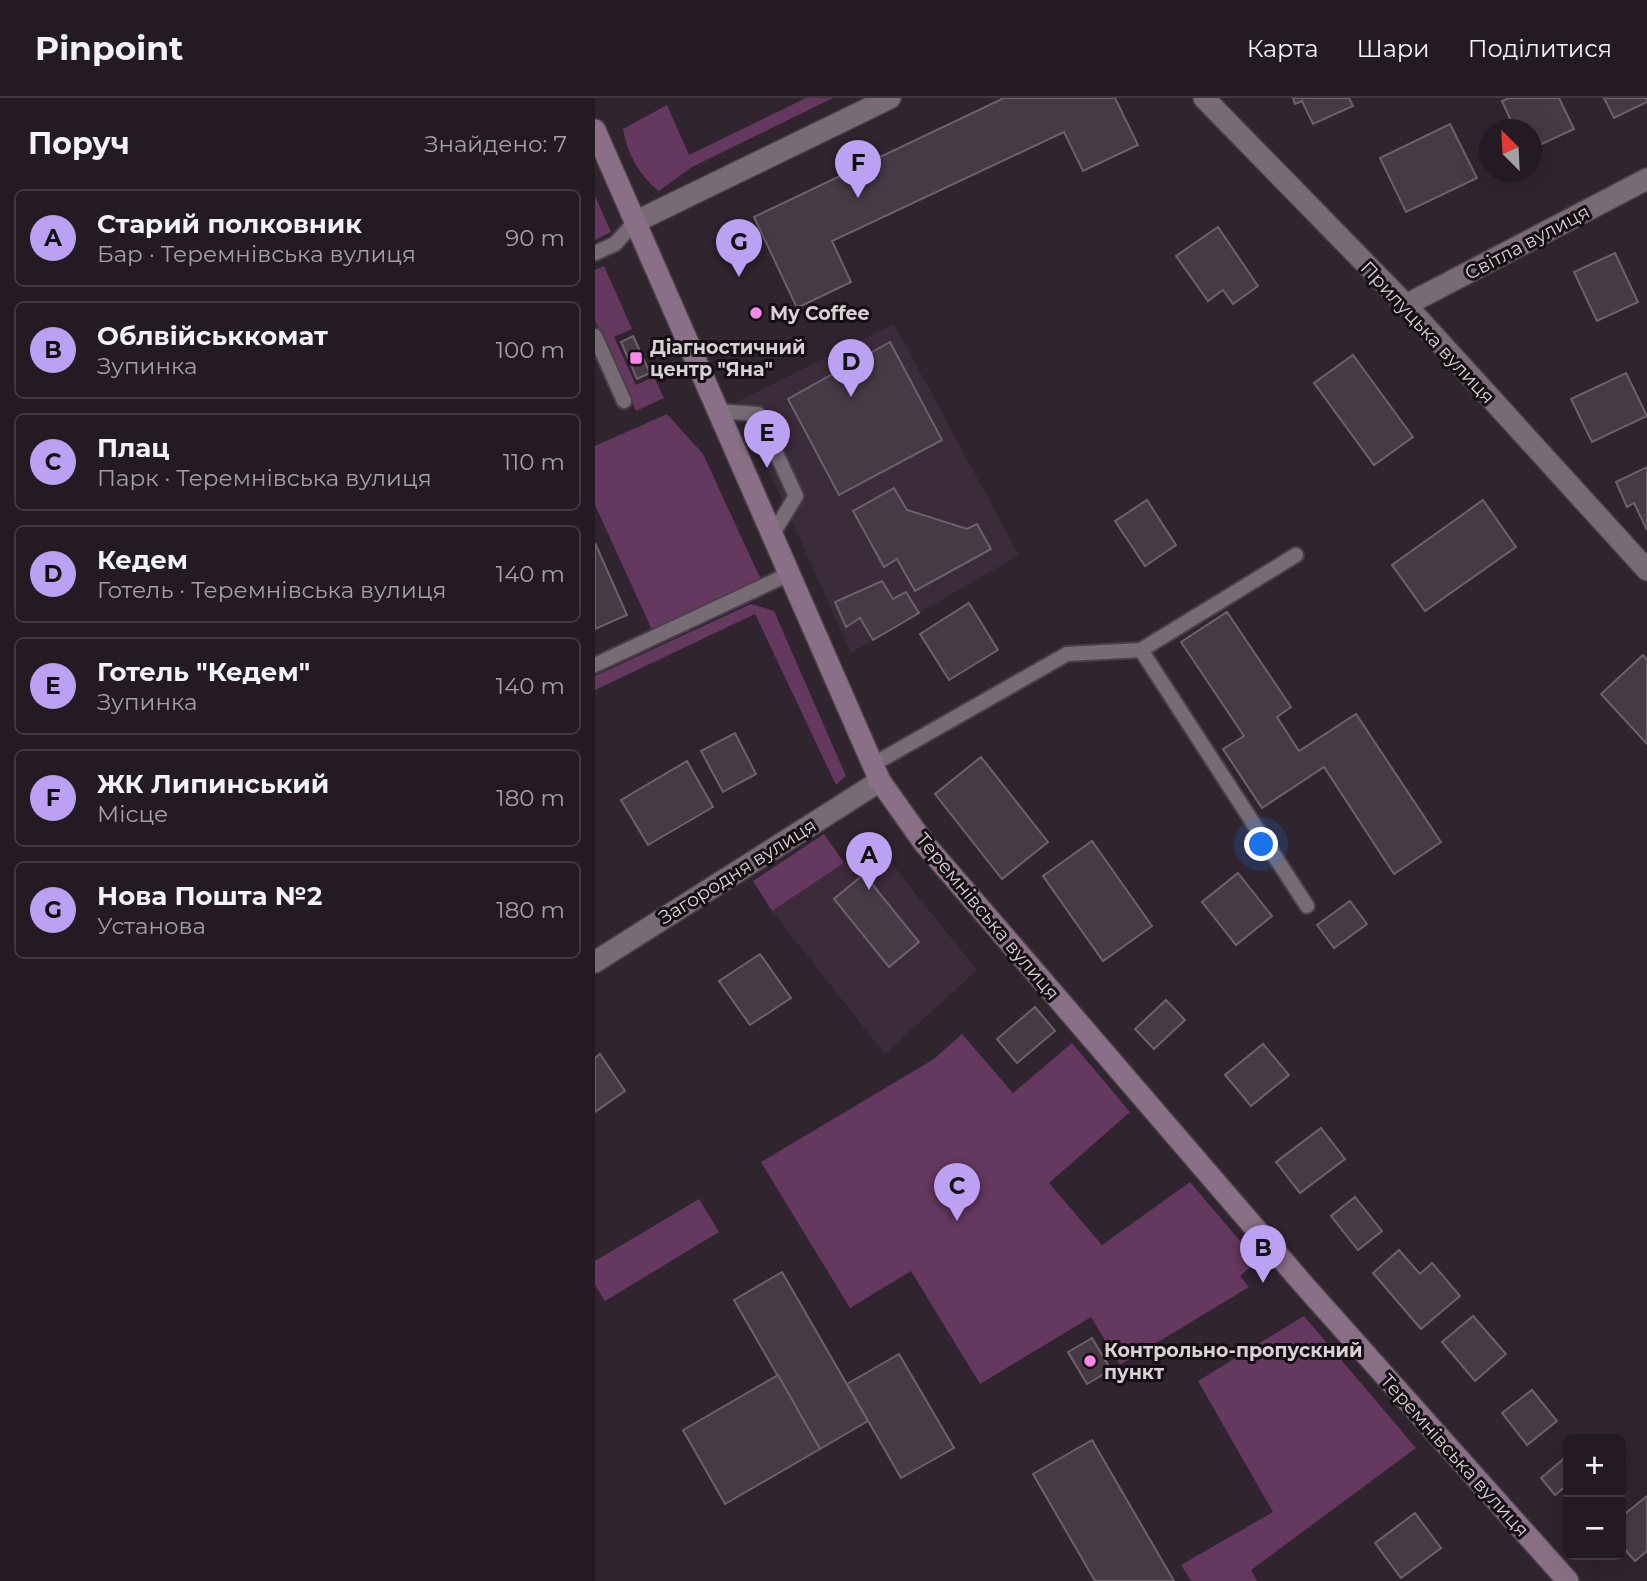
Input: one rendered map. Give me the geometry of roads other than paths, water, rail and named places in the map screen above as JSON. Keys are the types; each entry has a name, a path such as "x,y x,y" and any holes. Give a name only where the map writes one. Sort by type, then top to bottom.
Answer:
{"street":[{"path":"635,222 890,98"},
{"name":"Прилуцька вулиця","path":"1204,98 1406,305 1647,570"},
{"name":"Теремнівська вулиця","path":"595,130 876,773 924,843 1304,1285 1567,1581"},
{"name":"Світла вулиця","path":"1406,305 1647,179"},
{"name":"Загородня вулиця","path":"595,962 876,773"}],"lane":[{"path":"595,253 615,244 635,222"},
{"path":"595,336 624,401"},
{"path":"717,411 758,414 796,496 772,535"},
{"path":"876,773 1067,654 1141,650 1296,555"},
{"path":"595,665 789,574"},
{"path":"1141,650 1307,906"}],"place":[{"name":"ЖК Липинський","path":"858,198"},
{"name":"Нова Пошта №2","path":"739,277"},
{"name":"My Coffee","path":"756,313"},
{"name":"Діагностичний центр \"Яна\"","path":"636,358"},
{"name":"Кедем","path":"851,397"},
{"name":"Готель \"Кедем\"","path":"767,468"},
{"name":"Старий полковник","path":"869,890"},
{"name":"Плац","path":"957,1221"},
{"name":"Облвійськкомат","path":"1263,1283"},
{"name":"Контрольно-пропускний пункт","path":"1090,1361"}]}
